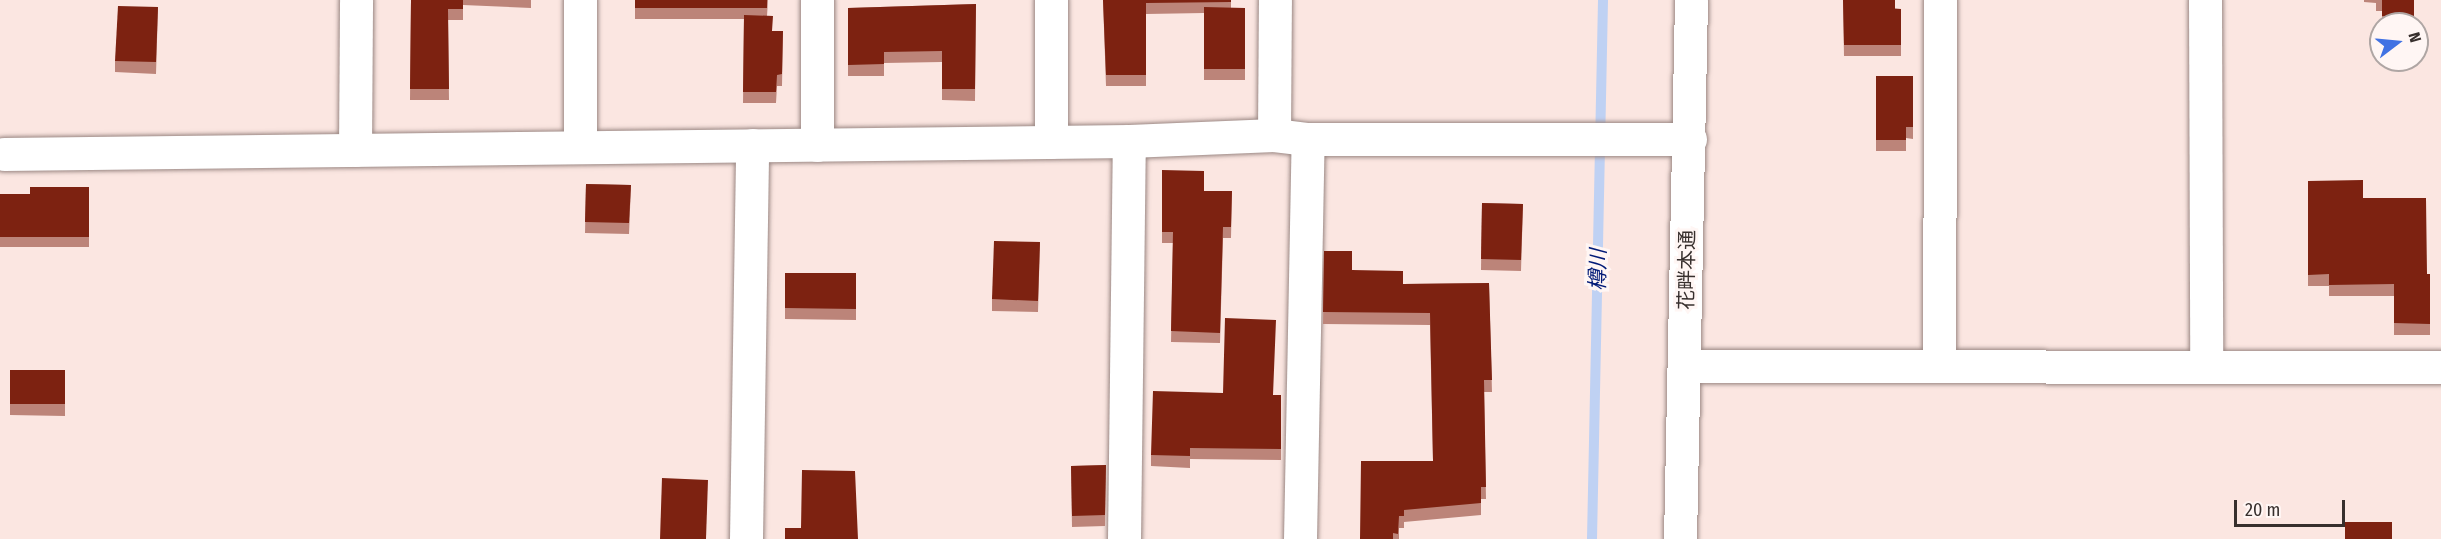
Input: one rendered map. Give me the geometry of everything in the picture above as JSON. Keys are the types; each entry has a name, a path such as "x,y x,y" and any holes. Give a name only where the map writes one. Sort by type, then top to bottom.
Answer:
{"street":[{"path":"355,150 356,0"},
{"path":"580,0 580,147"},
{"path":"817,145 818,0"},
{"path":"1051,0 1051,142"},
{"path":"1274,135 1275,0"},
{"name":"花畔本通","path":"1680,539 1690,139 1691,0"},
{"path":"1939,366 1940,0"},
{"path":"2205,0 2206,367"},
{"path":"4,154 1129,141 1274,135 1308,140 1565,137 1690,139"},
{"path":"1300,539 1308,140"},
{"path":"1124,539 1129,141"},
{"path":"746,539 752,145"},
{"path":"1684,366 2441,367"}],"building":[{"path":"411,0 463,0 463,9 448,9 449,89 410,89"},
{"path":"635,0 767,0 767,8 635,8"},
{"path":"1103,0 1231,0 1231,2 1146,3 1146,75 1106,75"},
{"path":"1843,0 1895,0 1895,9 1901,9 1901,45 1844,45"},
{"path":"2382,0 2414,0 2414,12 2382,12"},
{"path":"976,4 975,89 942,89 942,51 884,52 884,64 848,65 848,8"},
{"path":"118,6 158,7 156,62 115,61"},
{"path":"1204,7 1245,8 1245,69 1204,69"},
{"path":"744,15 773,16 772,31 783,31 782,74 777,75 776,92 743,92"},
{"path":"1876,76 1913,76 1913,127 1906,127 1906,140 1876,140"},
{"path":"1162,170 1204,171 1204,191 1232,191 1231,227 1223,227 1220,333 1171,331 1173,232 1162,232"},
{"path":"2363,180 2363,198 2426,198 2430,324 2394,323 2394,284 2329,285 2329,274 2308,275 2308,181"},
{"path":"586,184 631,185 629,223 585,222"},
{"path":"30,187 89,187 89,237 0,237 0,194 30,194"},
{"path":"1482,203 1523,204 1521,260 1481,259"},
{"path":"994,241 1040,242 1038,301 992,299"},
{"path":"1324,251 1352,251 1352,270 1403,271 1403,284 1489,283 1492,380 1484,380 1486,487 1481,487 1481,503 1404,510 1404,516 1399,516 1398,534 1393,533 1393,539 1360,539 1361,461 1433,461 1430,313 1323,312"},
{"path":"785,273 856,273 856,309 785,308"},
{"path":"1225,318 1276,320 1273,395 1281,395 1281,449 1190,448 1190,456 1151,455 1153,391 1223,393"},
{"path":"10,370 65,370 65,404 10,404"},
{"path":"1106,465 1105,515 1072,516 1071,466"},
{"path":"802,470 855,471 858,539 785,539 785,528 801,528"},
{"path":"662,478 708,480 706,539 660,539"},
{"path":"2345,522 2392,522 2392,539 2345,539"}],"waterway":[{"name":"樽川","path":"1592,539 1603,0"}]}
